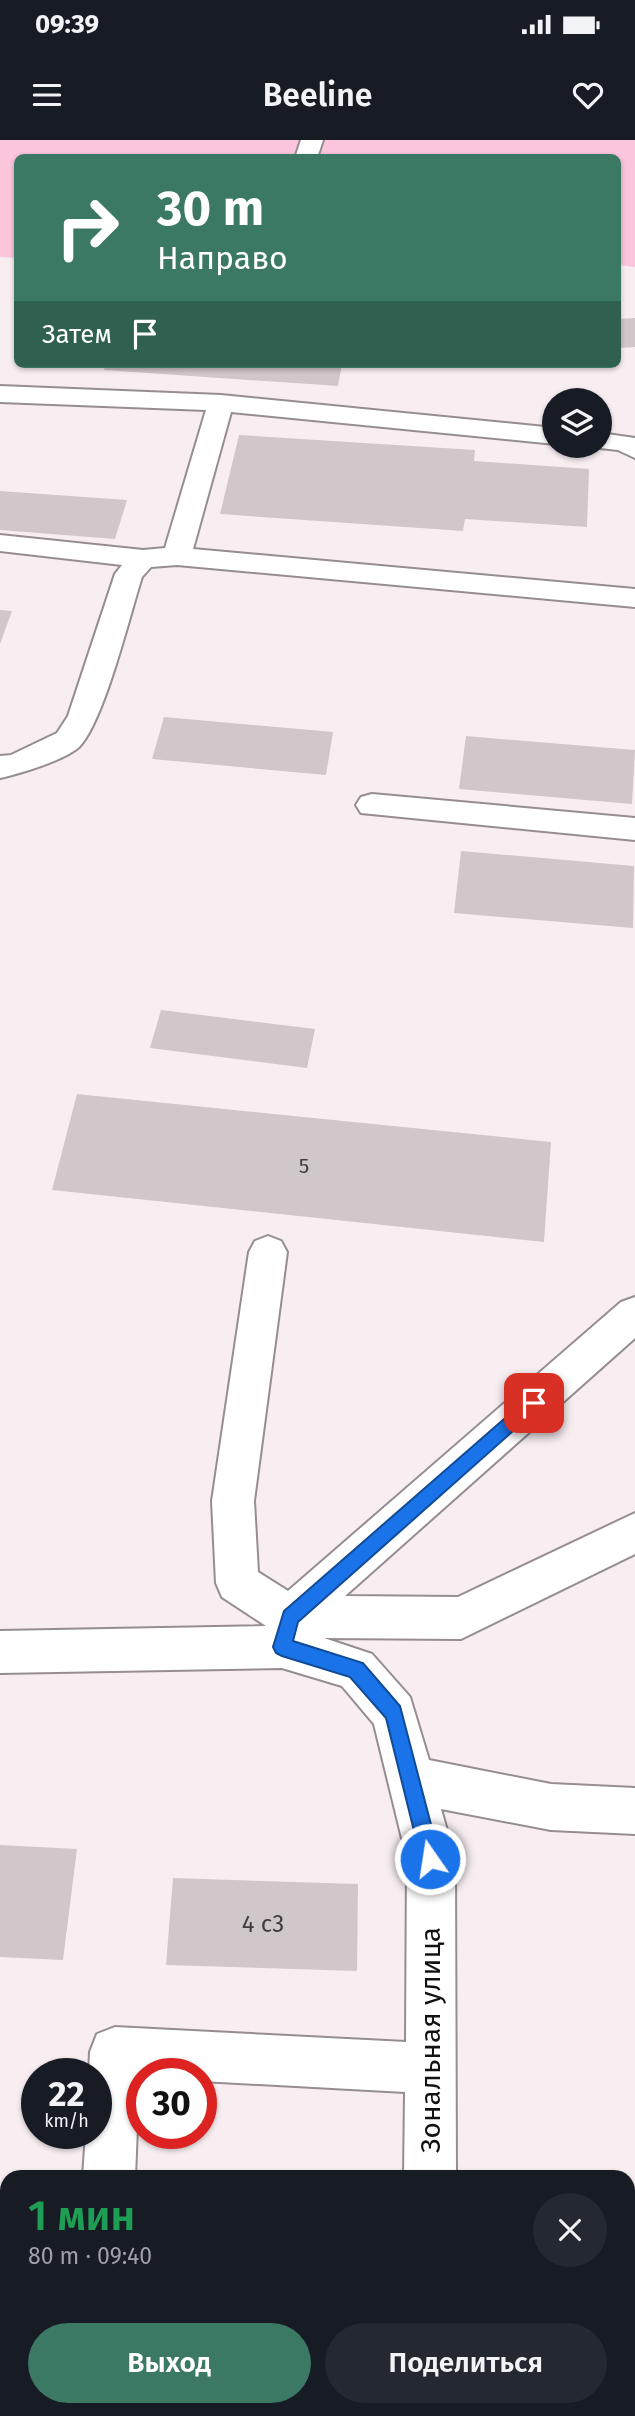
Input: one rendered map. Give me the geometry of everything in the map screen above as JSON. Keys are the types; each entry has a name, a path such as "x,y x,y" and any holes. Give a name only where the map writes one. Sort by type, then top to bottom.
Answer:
{"street":[{"path":"0,394 221,403 542,435"},
{"path":"177,556 221,403"},
{"path":"612,442 625,443 635,450"},
{"path":"0,543 143,559 177,556 635,598"},
{"path":"0,767 18,764 68,740 83,716 129,574 143,559"},
{"path":"372,805 635,829"},
{"path":"268,1252 233,1501 237,1583 286,1632"},
{"path":"286,1632 635,1314"},
{"path":"0,1652 461,1618 635,1533"},
{"name":"Зональная улица","path":"286,1632 356,1670 394,1713 412,1779 430,1859 430,2170"},
{"path":"412,1779 476,1795 595,1813 635,1811"},
{"path":"109,2170 115,2052 430,2068"}],"shaded area":[{"path":"0,140 635,140 635,267 621,265 621,154 14,154 14,258 0,257"}],"building":[{"path":"635,318 635,347 621,348 621,319"},
{"path":"105,368 341,368 338,386 104,370"},
{"path":"239,435 475,450 474,461 589,469 587,527 465,519 463,531 220,514"},
{"path":"0,491 127,500 115,539 0,530"},
{"path":"0,610 12,611 0,644"},
{"path":"164,717 333,732 326,775 152,759"},
{"path":"466,736 635,750 632,804 459,789"},
{"path":"461,851 634,866 633,928 454,913"},
{"path":"161,1010 315,1029 307,1068 150,1048"},
{"path":"77,1094 551,1142 544,1242 52,1190"},
{"path":"0,1845 77,1849 63,1960 0,1957"},
{"path":"173,1878 358,1884 357,1971 166,1965"}],"route":[{"path":"430,1859 394,1713 356,1670 282,1647 290,1617 534,1403"}]}
